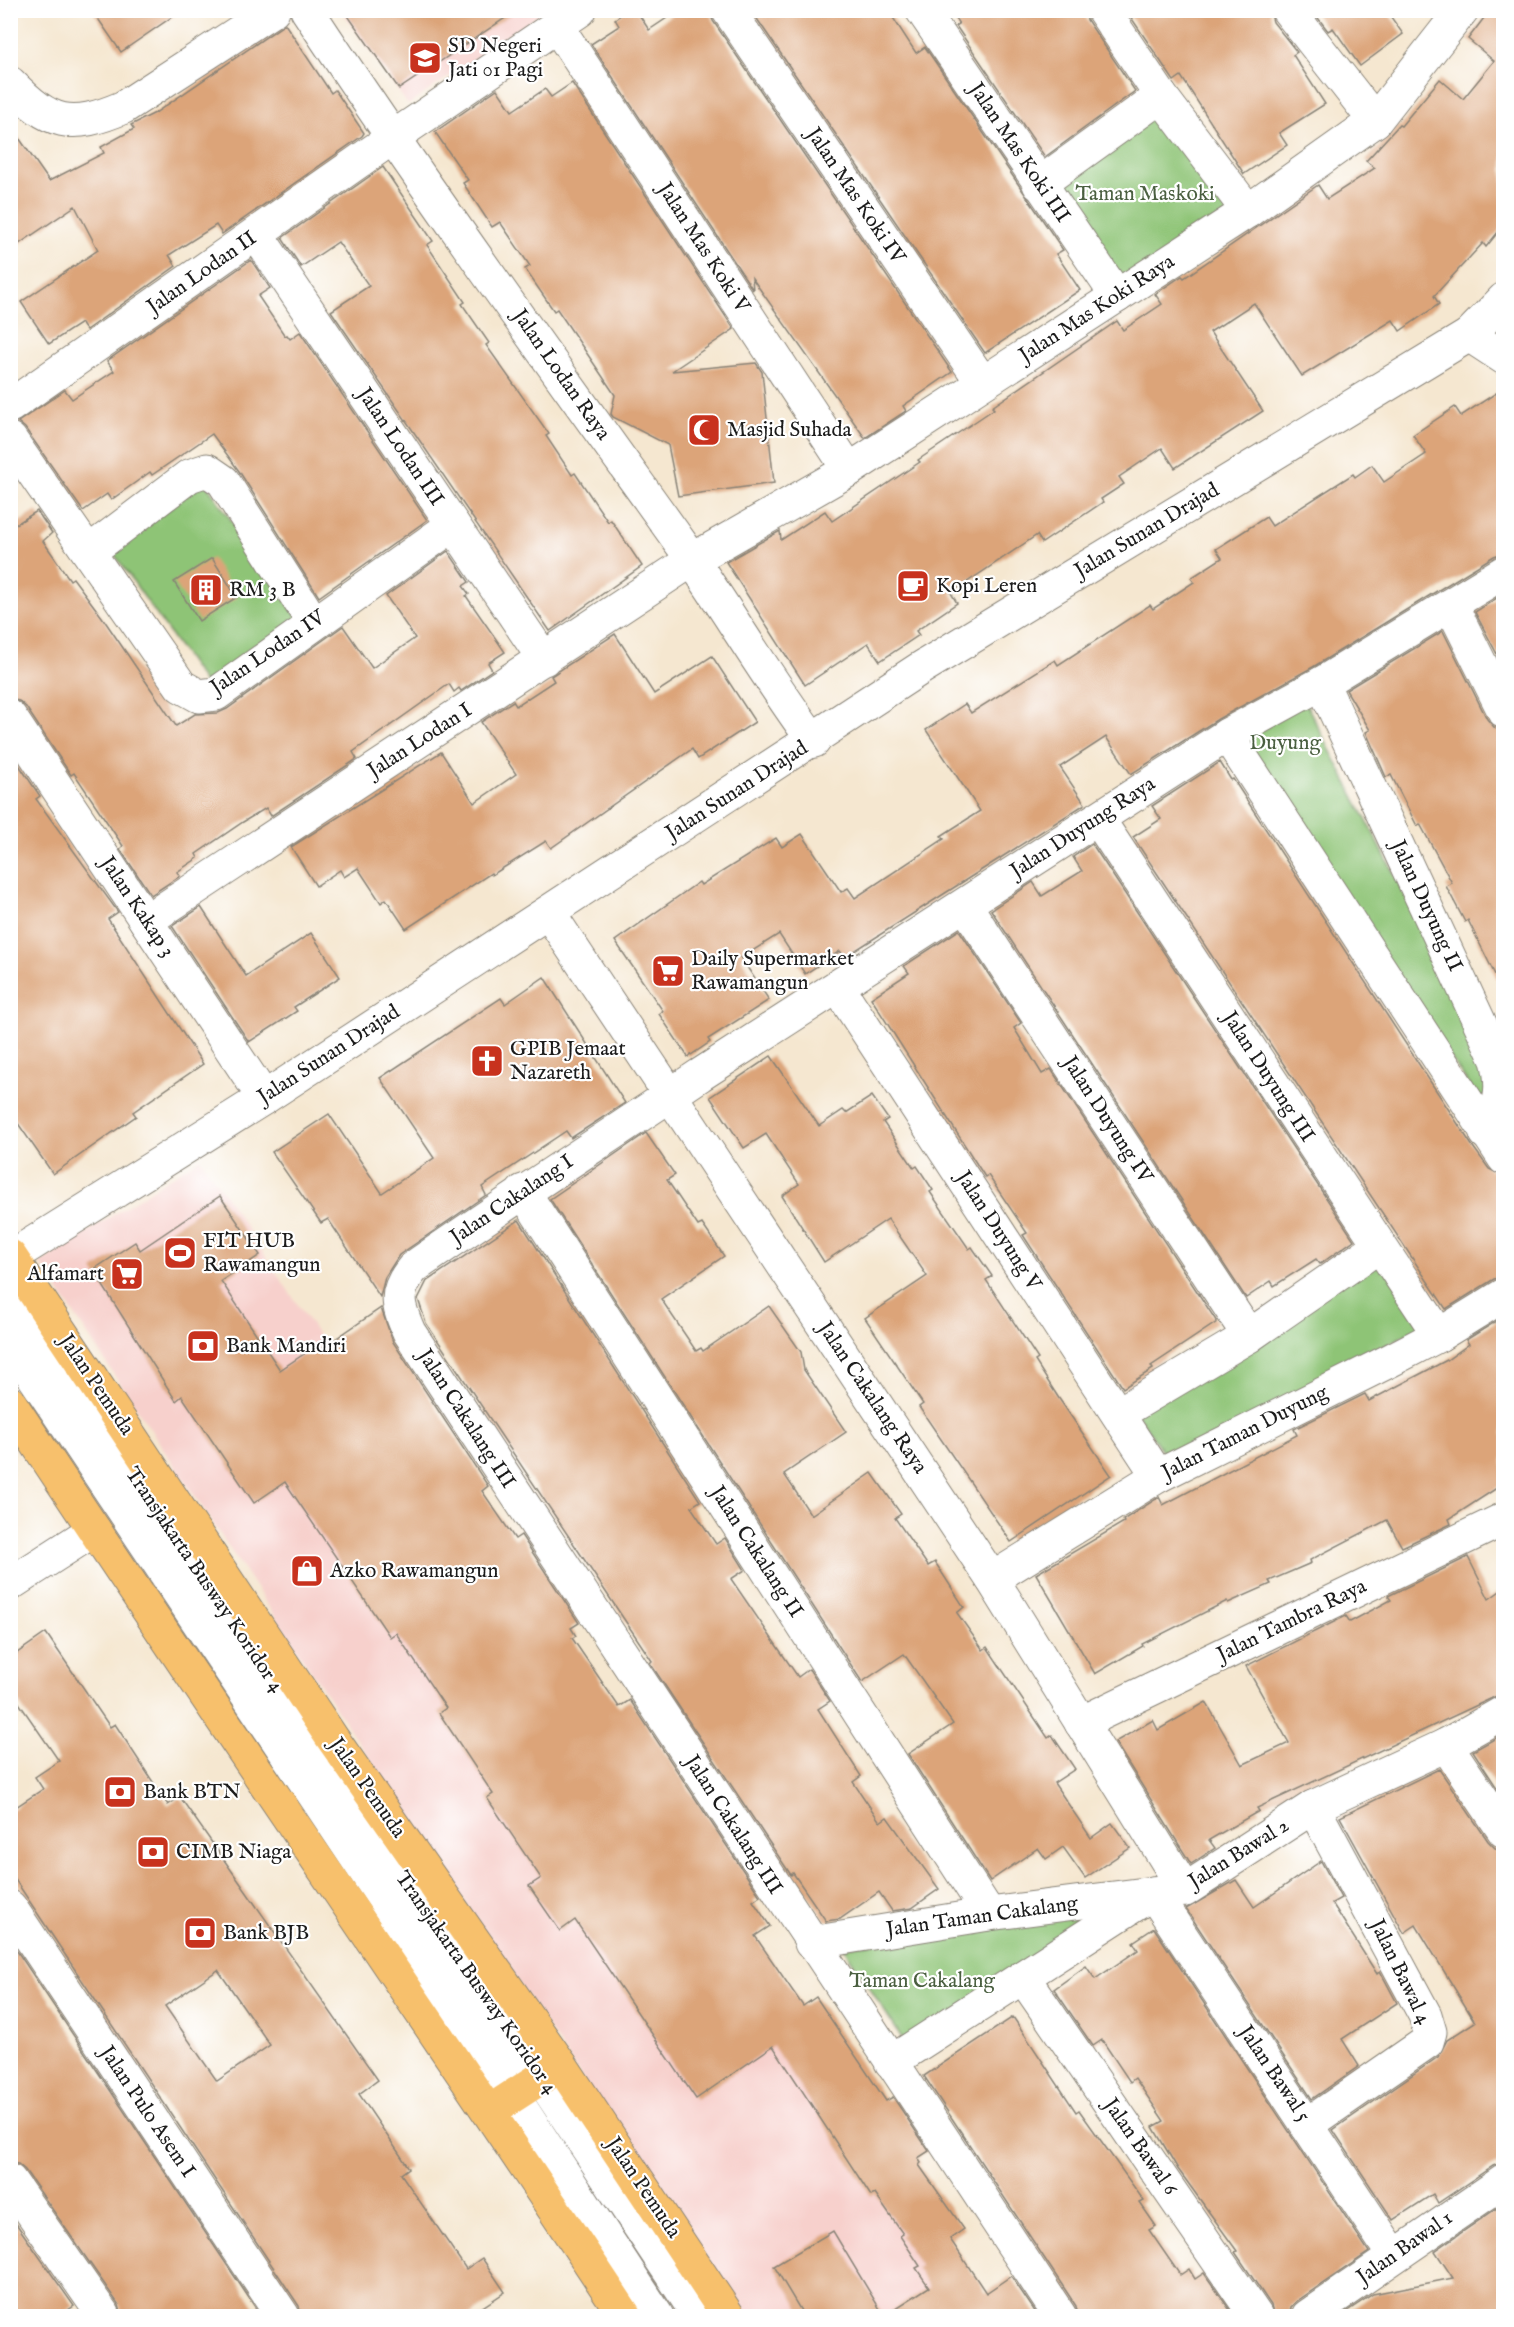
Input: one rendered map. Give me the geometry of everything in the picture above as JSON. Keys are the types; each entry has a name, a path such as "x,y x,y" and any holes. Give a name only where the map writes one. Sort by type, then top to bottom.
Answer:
{"main road":[{"name":"Jalan Pemuda","path":"11,1256 551,2072 728,2316"},
{"path":"10,1403 94,1530 501,2104 626,2316"},
{"path":"501,2104 551,2072"}],"street":[{"path":"10,83 34,108 58,119 80,122 99,117 124,107 273,10"},
{"name":"Jalan Lodan Raya","path":"307,10 392,138 692,560 785,702 814,741"},
{"name":"Jalan Mas Koki IV","path":"728,10 982,382"},
{"name":"Jalan Mas Koki III","path":"922,10 1117,296"},
{"path":"1287,10 1375,121"},
{"name":"Jalan Mas Koki Raya","path":"692,560 849,470 1248,211 1375,121 1462,10"},
{"path":"1110,13 1161,96 1248,211"},
{"name":"Jalan Lodan II","path":"10,406 392,138 568,18"},
{"name":"Jalan Mas Koki V","path":"568,18 849,470"},
{"path":"1040,184 1161,96"},
{"name":"Jalan Lodan III","path":"256,235 544,659"},
{"name":"Jalan Sunan Drajad","path":"11,1256 264,1098 921,669 1469,335 1503,302"},
{"path":"1469,335 1503,358"},
{"name":"Jalan Lodan IV","path":"10,439 90,551 181,686 199,696 216,694 313,622 453,525"},
{"path":"90,551 189,476 207,470 223,481 313,622"},
{"name":"Jalan Lodan I","path":"146,921 692,560"},
{"name":"Jalan Duyung Raya","path":"670,1095 1227,735 1322,683 1503,572"},
{"path":"1451,605 1503,711"},
{"name":"Jalan Duyung II","path":"1322,683 1497,1060 1502,1087 1496,1112 1495,1146"},
{"name":"Jalan Kakap 3","path":"10,717 264,1098"},
{"name":"Jalan Duyung II","path":"1227,735 1495,1146"},
{"name":"Jalan Duyung III","path":"1098,819 1439,1335"},
{"name":"Jalan Duyung IV","path":"965,905 1248,1336"},
{"name":"Jalan Cakalang Raya","path":"549,913 992,1579 1185,1890"},
{"name":"Jalan Duyung V","path":"838,987 1158,1476"},
{"name":"Jalan Cakalang I","path":"409,1332 399,1309 398,1292 404,1278 414,1267 523,1191 670,1095"},
{"name":"Jalan Cakalang II","path":"523,1191 989,1914"},
{"path":"1118,1414 1248,1336 1379,1246"},
{"name":"Transjakarta Busway Koridor 4","path":"10,1292 461,1964 551,2072 699,2316"},
{"name":"Jalan Taman Duyung","path":"992,1579 1158,1476 1439,1335 1503,1295"},
{"name":"Jalan Cakalang III","path":"409,1332 811,1943 1060,2316"},
{"name":"Transjakarta Busway Koridor 4","path":"10,1341 501,2104 657,2316"},
{"name":"Jalan Tambra Raya","path":"1081,1723 1503,1519"},
{"path":"10,1584 94,1530"},
{"name":"Jalan Bawal 2","path":"891,2062 1152,1893 1185,1890 1313,1807 1446,1745 1503,1712"},
{"path":"1446,1745 1503,1831"},
{"name":"Jalan Bawal 4","path":"1307,2125 1427,2042 1430,2032 1425,2015 1313,1807"},
{"name":"Jalan Taman Cakalang","path":"811,1943 989,1914 1152,1893"},
{"name":"Jalan Bawal 5","path":"1152,1893 1394,2256"},
{"name":"Jalan Pulo Asem I","path":"10,1907 283,2316"},
{"name":"Jalan Bawal 6","path":"1023,1977 1256,2316"},
{"path":"10,2181 104,2316"},
{"name":"Jalan Bawal 1","path":"1308,2316 1503,2181"}],"shaded area":[{"name":"SD Negeri Jati 01 Pagi","path":"342,11 544,11 408,105"},
{"path":"200,1158 972,2316 740,2316 40,1263"}],"green space":[{"name":"Taman Maskoki","path":"1160,105 1237,209 1119,286 1049,186"},
{"path":"205,482 300,621 207,687 112,551"},
{"name":"Duyung","path":"1298,688 1503,1084 1486,1111 1234,732"},
{"path":"1376,1252 1422,1326 1169,1461 1131,1405"},
{"name":"Taman Cakalang","path":"1112,1903 907,2046 844,1948"}],"building":[{"path":"92,10 182,10 121,52"},
{"name":"SD Negeri Jati 01 Pagi","path":"344,10 517,10 399,89"},
{"path":"628,10 636,10 649,30 679,10 709,10 713,21 952,372 903,406 906,411 865,438 752,278 753,290 591,44 619,26 615,19"},
{"path":"751,10 888,10 916,53 925,47 1063,250 1056,254 1080,290 985,353"},
{"path":"950,10 1084,10 1087,20 1135,91 1045,157 956,26 959,24"},
{"path":"1126,10 1270,10 1273,22 1297,52 1293,55 1325,104 1279,133 1287,145 1244,174 1181,76 1174,81"},
{"path":"1312,10 1386,10 1403,34 1360,66 1333,28 1328,31"},
{"path":"1490,10 1503,10 1503,226 1486,247 1483,243 1434,296 1439,304 1400,331 1393,320 1302,376 1254,303 1210,332 1263,411 1175,468 1162,448 1119,477 1124,484 1101,499 1103,502 1042,543 1037,535 951,593 957,603 916,631 919,635 880,661 868,643 805,685 726,562 780,531 781,540 825,511 832,521 920,462 918,460 1117,321 1123,330 1162,304 1155,294 1182,276 1184,278 1318,185 1327,199 1375,168 1366,161 1399,125 1401,126 1440,79 1463,99 1494,61 1468,39"},
{"path":"285,24 331,93 335,90 364,133 362,136 222,234 216,225 169,255 176,266 86,330 81,323 49,344 21,302 98,250 75,206 10,250 10,125 49,181 104,153 101,147 134,129 131,125 155,113"},
{"path":"572,83 734,329 672,371 756,363 762,372 774,483 678,496 668,445 613,417 611,414 615,395 557,309 554,311 525,269 530,266 500,222 492,227 463,183 468,180 435,132 497,89 512,111 545,89 551,97"},
{"path":"383,167 433,241 427,245 465,302 462,304 489,343 486,345 549,434 546,436 572,475 575,473 608,522 611,520 642,566 550,631 331,311 369,286 338,242 301,267 282,238"},
{"path":"251,260 270,288 258,296 285,336 287,335 290,339 300,332 427,520 319,597 239,471 212,434 152,475 150,472 111,500 107,494 83,511 25,428 18,422 65,390 72,399 114,371 107,361"},
{"path":"1496,393 1503,405 1503,553 1494,556 1313,667 1218,719 1131,774 1106,737 1060,767 1085,804 845,957 840,951 805,974 779,934 741,958 769,1000 708,1039 710,1042 688,1057 659,1014 663,1011 615,941 699,882 701,885 776,838 782,847 802,834 841,892 848,888 855,898 944,839 941,836 980,811 926,730 965,704 971,713 1055,660 1058,665 1150,605 1153,609 1194,582 1191,578 1222,558 1216,549 1266,517 1272,526 1353,474 1355,477 1372,465 1384,482 1426,454 1413,435 1455,407 1461,416"},
{"path":"37,511 52,533 43,541 70,580 73,578 102,617 176,726 195,714 218,713 227,709 343,626 372,668 415,638 386,596 448,551 469,582 463,586 469,594 466,596 505,652 488,663 492,670 461,691 459,688 454,692 449,684 353,752 357,759 271,816 266,808 196,854 198,858 177,872 180,876 151,895 120,849 123,846 74,773 71,775 26,707 19,701 10,699 10,528"},
{"name":"RM 3 B","path":"212,558 237,597 199,621 174,582"},
{"path":"1503,594 1503,653 1498,656 1475,612"},
{"path":"1443,631 1487,719 1494,727 1503,730 1503,991 1468,920 1465,922 1446,886 1452,883 1420,824 1417,826 1391,775 1386,777 1366,732 1370,730 1346,690"},
{"path":"615,634 654,694 712,656 755,722 698,759 692,749 551,848 546,841 492,875 491,873 406,929 386,899 381,903 358,868 344,877 340,870 316,886 291,847 441,752 474,803 516,774 481,722 513,701 516,706 554,681 551,676"},
{"path":"1220,762 1471,1144 1489,1169 1503,1176 1503,1276 1494,1279 1446,1309 1133,837 1161,819 1152,806"},
{"path":"10,763 14,768 19,765 40,796 36,799 118,912 108,919 203,1064 133,1112 136,1116 53,1174 10,1112"},
{"path":"1092,844 1354,1240 1320,1264 1316,1259 1274,1286 1271,1281 1246,1298 991,910 1033,882 1042,896 1082,871 1073,857"},
{"path":"201,907 246,976 311,933 340,977 294,1007 297,1011 249,1042 172,926"},
{"path":"959,930 1021,1023 1014,1028 1042,1074 1051,1069 1217,1322 1151,1366 1153,1369 1123,1388 1023,1235 1027,1233 988,1175 985,1177 871,998 909,973 904,966"},
{"path":"544,977 625,1103 571,1138 566,1131 482,1187 486,1195 399,1255 385,1277 380,1297 328,1219 321,1223 272,1152 329,1114 382,1193 434,1158 380,1078 501,998 505,1004"},
{"path":"771,1056 819,1126 843,1110 846,1113 872,1096 888,1119 883,1122 914,1168 917,1166 933,1190 930,1192 969,1249 972,1247 992,1276 986,1280 1038,1359 1035,1361 1058,1397 1111,1475 1011,1542 919,1407 923,1404 865,1318 927,1276 888,1219 824,1262 782,1196 799,1184 766,1134 744,1148 710,1097"},
{"path":"646,1133 675,1175 667,1180 698,1226 702,1224 724,1256 661,1299 696,1351 701,1348 703,1351 769,1306 801,1352 804,1370 846,1432 784,1474 811,1515 872,1473 901,1514 895,1518 928,1566 935,1562 964,1607 957,1613 983,1650 987,1647 1048,1738 1052,1735 1075,1769 1054,1783 1091,1838 1112,1823 1130,1848 1085,1878 1063,1847 1046,1859 1038,1848 990,1881 908,1754 953,1724 904,1654 862,1682 550,1199"},
{"path":"220,1196 260,1255 221,1281 280,1370 316,1346 319,1350 381,1308 393,1342 488,1486 482,1491 515,1539 521,1535 579,1623 571,1628 576,1636 572,1638 619,1707 630,1700 760,1896 753,1901 770,1926 755,1936 803,2006 816,1997 886,2101 893,2097 929,2151 918,2158 921,2163 919,2165 964,2229 950,2239 986,2293 1011,2276 1038,2316 884,2316 929,2287 916,2268 920,2266 900,2236 903,2234 875,2194 871,2196 773,2046 696,2099 575,1920 560,1931 529,1886 541,1878 487,1798 493,1794 439,1713 446,1708 396,1633 390,1637 285,1482 254,1503 182,1396 176,1401 93,1270 135,1242 140,1250"},
{"path":"519,1220 700,1501 691,1507 716,1544 725,1538 745,1570 731,1579 798,1677 809,1669 830,1701 818,1709 861,1776 853,1782 880,1822 887,1817 939,1889 912,1908 892,1911 879,1892 840,1919 826,1921 793,1873 791,1875 650,1663 652,1661 426,1323 418,1299 427,1281"},
{"path":"1503,1317 1503,1484 1449,1519 1451,1524 1402,1547 1387,1520 1310,1560 1311,1563 1269,1581 1271,1584 1228,1603 1227,1601 1142,1644 1143,1646 1095,1674 1036,1574 1124,1522 1123,1520 1159,1497 1163,1505 1297,1435 1294,1429 1365,1394 1369,1401 1447,1360 1469,1344 1466,1340"},
{"path":"1468,1557 1489,1599 1503,1589 1503,1693 1257,1808 1259,1811 1209,1840 1215,1848 1191,1864 1115,1742 1153,1720 1158,1730 1206,1702 1242,1765 1289,1743 1246,1666 1346,1616 1350,1622 1391,1600 1388,1596"},
{"path":"46,1633 110,1727 115,1724 168,1805 180,1797 378,2080 359,2094 409,2168 401,2174 466,2269 482,2258 505,2292 469,2316 301,2316 299,2306 10,1872 10,1811 43,1789 35,1777 59,1761 10,1690 10,1658","holes":["218,1970 270,2045 217,2081 165,2006"]},
{"path":"1503,1734 1503,1797 1473,1751"},
{"path":"1439,1769 1488,1841 1495,1848 1503,1849 1503,2162 1493,2166 1438,2203 1433,2194 1393,2220 1333,2130 1438,2057 1447,2040 1475,2022 1416,1925 1404,1933 1340,1817"},
{"path":"1321,1861 1341,1898 1332,1903 1377,1974 1380,1971 1397,2003 1342,2039 1359,2066 1312,2099 1186,1909 1236,1880 1254,1907"},
{"path":"1154,1928 1369,2252 1297,2301 1291,2307 1289,2316 1274,2316 1271,2305 1235,2252 1237,2251 1178,2169 1153,2127 1164,2121 1135,2078 1130,2082 1102,2040 1093,2046 1054,1989 1086,1966 1095,1979 1138,1950 1133,1942"},
{"path":"17,1951 261,2316 122,2316 119,2305 25,2170 18,2164 10,2163 10,1955"},
{"path":"1013,2017 1076,2112 1079,2110 1144,2201 1140,2203 1156,2226 1149,2230 1180,2275 1189,2269 1195,2279 1204,2273 1234,2316 1078,2316 1076,2306 924,2076"},
{"path":"1503,2204 1503,2316 1340,2316 1373,2294 1453,2278 1435,2251"},
{"path":"10,2215 74,2306 59,2316 10,2316"},
{"path":"833,2231 884,2316 804,2316 774,2266"}],"place":[{"name":"SD Negeri Jati 01 Pagi","path":"425,58"},
{"name":"Masjid Suhada","path":"704,430"},
{"name":"Kopi Leren","path":"913,586"},
{"name":"RM 3 B","path":"206,590"},
{"name":"Daily Supermarket Rawamangun","path":"668,971"},
{"name":"GPIB Jemaat Nazareth","path":"487,1061"},
{"name":"FIT HUB Rawamangun","path":"180,1253"},
{"name":"Alfamart","path":"127,1274"},
{"name":"Bank Mandiri","path":"203,1346"},
{"name":"Azko Rawamangun","path":"307,1571"},
{"name":"Bank BTN","path":"120,1792"},
{"name":"CIMB Niaga","path":"153,1852"},
{"name":"Bank BJB","path":"200,1933"}]}
